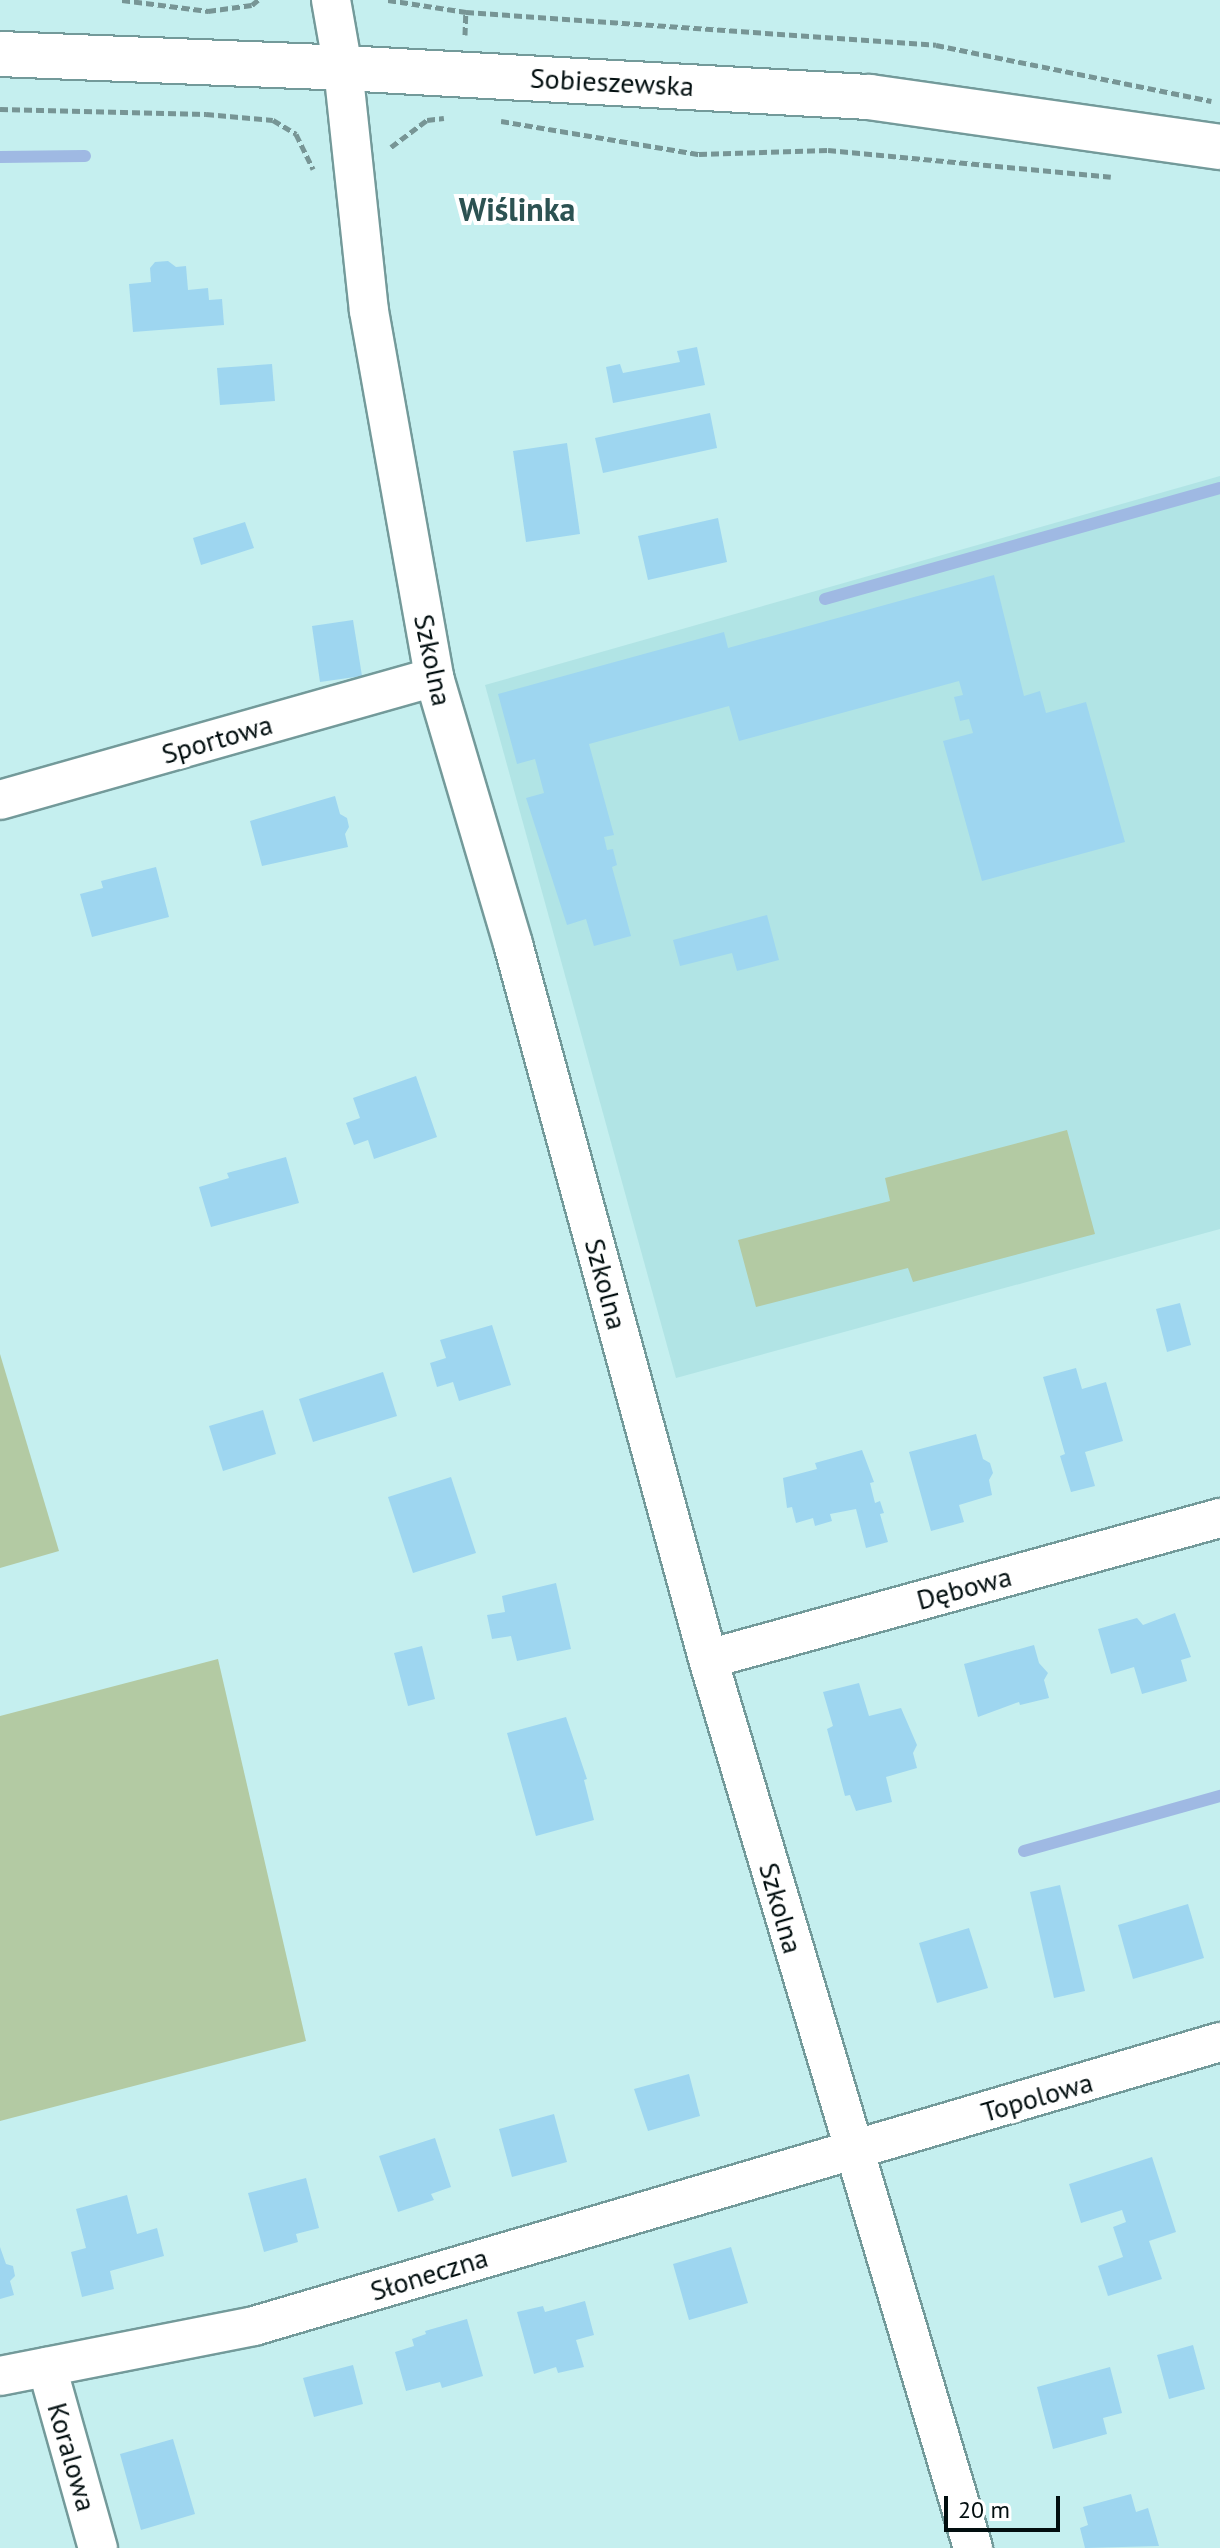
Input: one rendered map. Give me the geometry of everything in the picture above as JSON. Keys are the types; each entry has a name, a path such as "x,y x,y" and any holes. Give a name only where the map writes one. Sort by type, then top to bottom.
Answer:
{"main road":[{"name":"Sobieszewska","path":"0,54 343,68 869,97 1220,147"}],"street":[{"name":"Szkolna","path":"331,0 343,68 369,311 434,677 513,944 708,1659 973,2548"},
{"name":"Sportowa","path":"0,800 434,677"},
{"name":"Dębowa","path":"708,1659 1220,1518"},
{"name":"Topolowa","path":"852,2148 1011,2106 1220,2042"},
{"name":"Słoneczna","path":"0,2376 254,2326 852,2148"},
{"name":"Koralowa","path":"47,2367 98,2548"}],"path":[{"path":"122,0 208,11 252,5 258,0"},
{"path":"388,0 466,12 936,45 1220,103"},
{"path":"0,109 206,114 273,120 296,134 310,159 317,184 355,185 388,182 391,146 427,120 451,117"},
{"path":"494,120 699,154 828,150 1127,178"}],"shaded area":[{"path":"1220,476 1220,1229 676,1378 485,685"}],"green space":[{"path":"1067,1130 1095,1234 913,1282 908,1268 756,1307 738,1240 890,1201 885,1178"},
{"path":"0,1354 59,1551 0,1568"},
{"path":"218,1659 306,2041 0,2121 0,1716"}],"building":[{"path":"168,261 176,267 186,266 188,290 208,288 209,300 222,299 224,325 133,332 129,284 151,282 150,268 155,262"},
{"path":"697,347 705,385 613,403 606,367 620,364 623,373 680,362 677,351"},
{"path":"272,364 275,401 220,405 217,368"},
{"path":"710,413 717,448 603,473 595,438"},
{"path":"567,443 580,534 526,542 513,451"},
{"path":"718,518 727,562 648,580 638,536"},
{"path":"245,522 254,548 201,565 193,538"},
{"path":"994,575 1024,696 1040,691 1046,713 1086,702 1125,842 982,881 943,741 973,733 969,719 960,721 954,697 963,695 959,681 739,741 729,706 589,744 614,835 604,837 607,850 613,849 617,865 612,867 631,936 594,946 586,919 567,925 526,798 544,793 535,759 517,764 498,694 724,632 728,648"},
{"path":"353,620 362,676 320,682 312,626"},
{"path":"335,796 340,814 347,818 349,827 345,834 348,847 262,866 250,821"},
{"path":"156,867 169,917 92,937 80,894 103,888 101,881"},
{"path":"767,915 779,960 737,971 732,953 680,966 673,940"},
{"path":"416,1076 437,1137 374,1159 368,1140 354,1145 346,1123 360,1118 353,1098"},
{"path":"286,1157 299,1203 211,1227 199,1187 229,1178 227,1173"},
{"path":"1180,1303 1191,1345 1167,1352 1156,1309"},
{"path":"492,1325 511,1385 459,1401 453,1382 437,1387 430,1363 446,1358 440,1340"},
{"path":"1076,1368 1082,1389 1106,1382 1123,1441 1085,1452 1095,1486 1071,1492 1060,1456 1065,1454 1043,1377"},
{"path":"383,1372 397,1416 313,1442 299,1399"},
{"path":"263,1410 276,1454 223,1471 209,1426"},
{"path":"976,1434 983,1459 990,1463 993,1473 989,1480 992,1495 959,1505 964,1522 931,1531 909,1452"},
{"path":"862,1450 874,1482 870,1483 875,1503 880,1501 884,1513 880,1514 888,1542 866,1548 856,1509 830,1514 832,1521 815,1526 813,1518 796,1523 792,1507 787,1508 783,1478 817,1469 815,1463"},
{"path":"451,1477 476,1553 413,1573 388,1497"},
{"path":"556,1583 571,1649 517,1661 511,1636 492,1639 487,1615 505,1612 502,1596"},
{"path":"1175,1613 1191,1657 1181,1660 1187,1681 1142,1694 1134,1667 1111,1674 1098,1629 1137,1618 1143,1625"},
{"path":"1034,1645 1039,1663 1048,1673 1044,1680 1049,1698 1020,1705 1019,1702 978,1717 964,1664"},
{"path":"422,1646 435,1699 408,1706 394,1653"},
{"path":"859,1683 869,1716 901,1708 917,1745 913,1753 917,1768 886,1777 892,1802 856,1811 850,1795 845,1796 827,1729 833,1726 823,1692"},
{"path":"566,1717 587,1779 584,1780 594,1820 536,1836 507,1733"},
{"path":"1060,1885 1085,1991 1054,1998 1030,1892"},
{"path":"1188,1904 1204,1958 1133,1979 1118,1925"},
{"path":"969,1928 988,1988 937,2003 919,1943"},
{"path":"689,2074 700,2116 648,2131 634,2089"},
{"path":"554,2114 567,2162 512,2177 499,2129"},
{"path":"435,2138 451,2187 431,2194 434,2200 398,2212 379,2156"},
{"path":"1152,2157 1176,2232 1149,2241 1162,2279 1108,2296 1098,2266 1123,2257 1113,2227 1126,2222 1122,2210 1081,2223 1069,2184"},
{"path":"306,2178 319,2228 296,2234 298,2242 264,2252 248,2193"},
{"path":"127,2195 137,2234 157,2228 164,2256 110,2271 114,2289 82,2297 71,2252 86,2248 76,2209"},
{"path":"0,2247 6,2264 13,2266 15,2276 10,2281 14,2295 0,2299"},
{"path":"731,2247 748,2303 689,2320 673,2264"},
{"path":"585,2301 594,2335 576,2340 584,2367 558,2373 556,2367 534,2374 517,2312 543,2306 545,2312"},
{"path":"467,2319 483,2376 442,2388 440,2382 406,2391 395,2352 414,2346 412,2339 426,2334 425,2331"},
{"path":"1193,2345 1205,2389 1169,2399 1157,2355"},
{"path":"353,2365 363,2404 314,2417 303,2378"},
{"path":"1110,2367 1122,2413 1103,2418 1107,2434 1053,2449 1037,2387"},
{"path":"173,2439 195,2514 141,2530 120,2454"},
{"path":"1131,2494 1136,2512 1148,2508 1159,2546 1085,2548 1080,2528 1088,2525 1083,2507"}],"waterway":[{"path":"0,157 85,156"},
{"path":"825,599 1220,488"},
{"path":"1024,1851 1220,1796"}],"district":[{"name":"Wiślinka","path":"517,209"}]}
